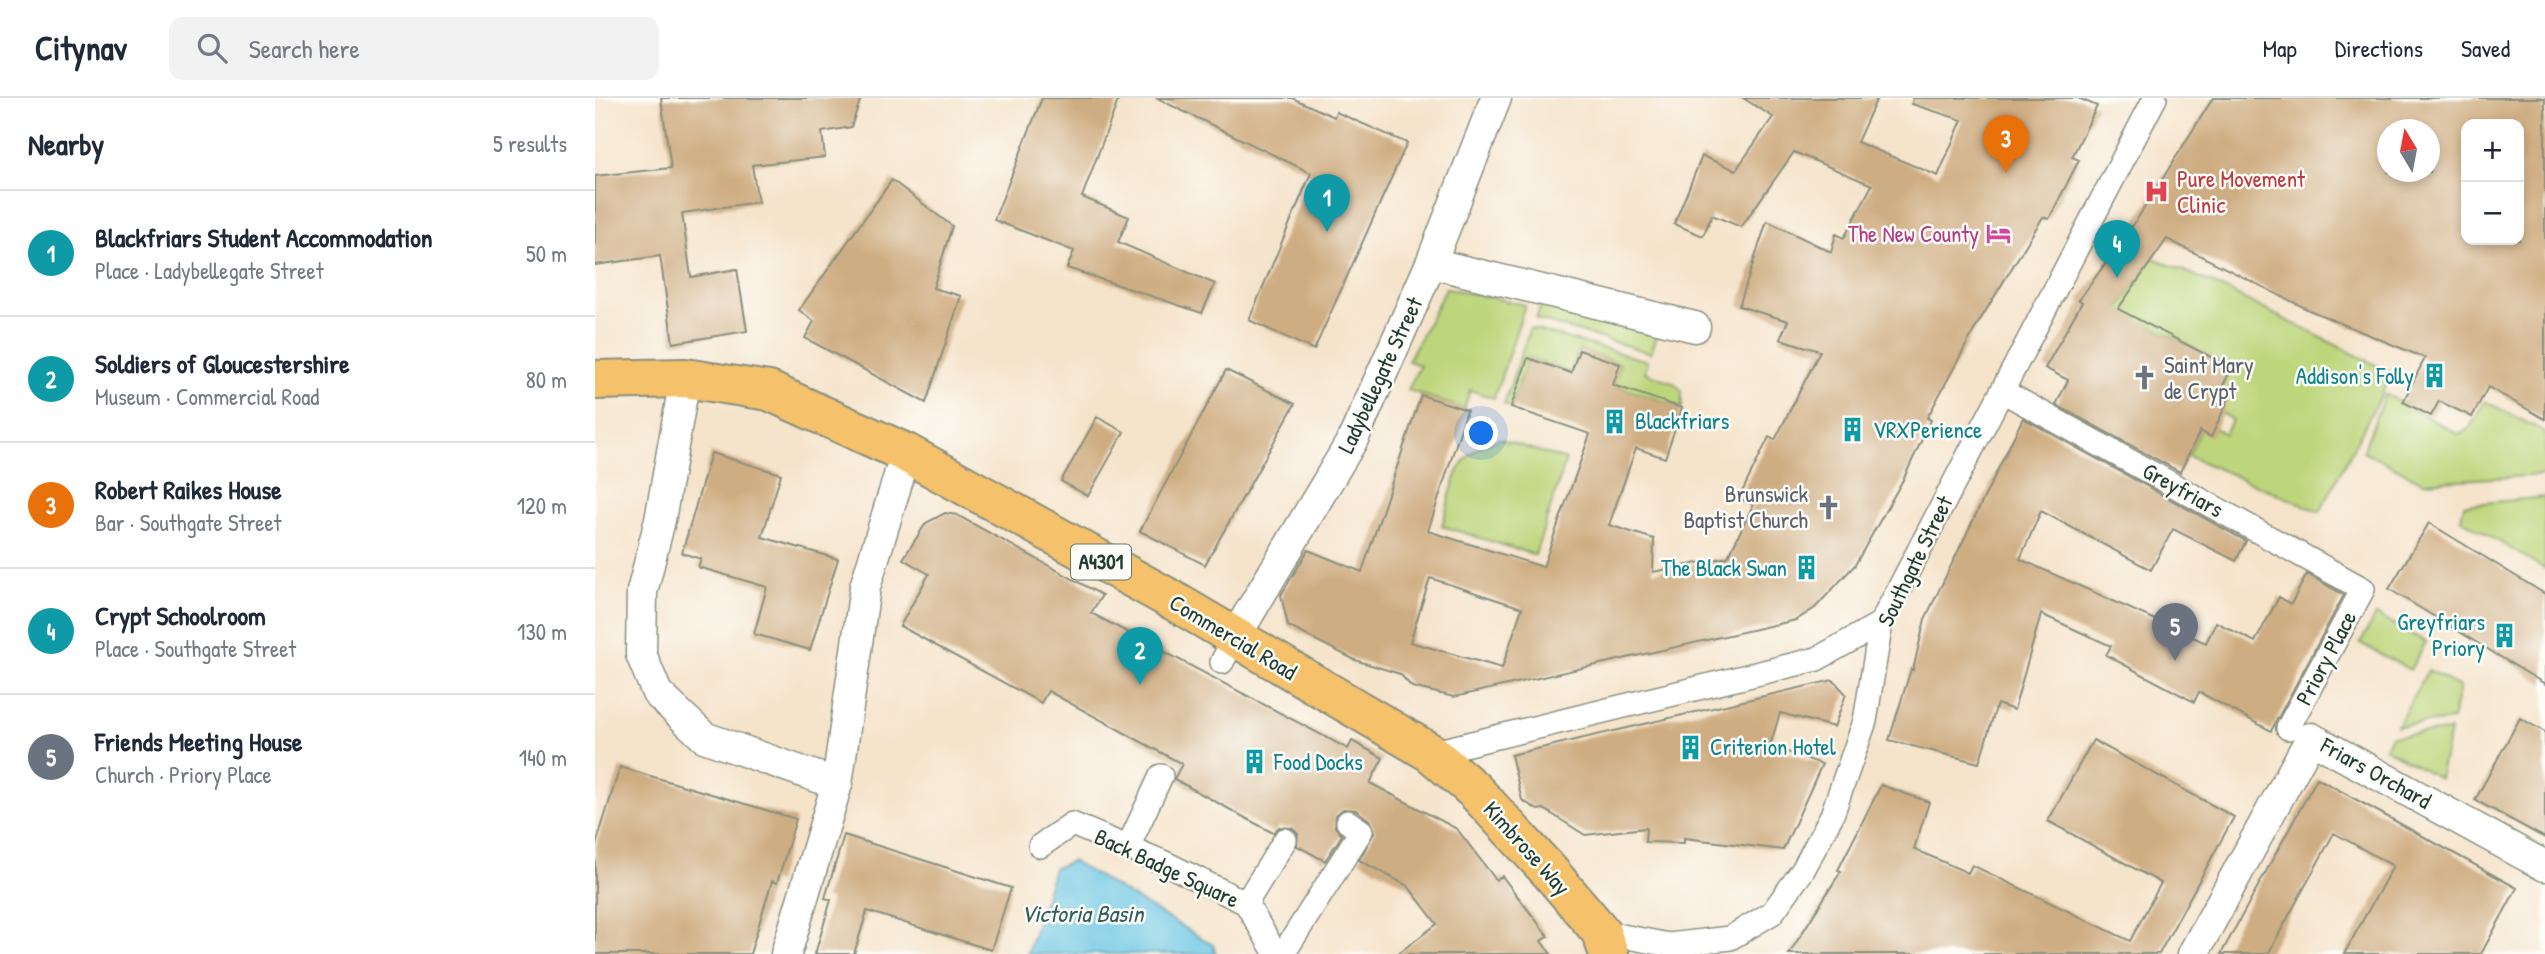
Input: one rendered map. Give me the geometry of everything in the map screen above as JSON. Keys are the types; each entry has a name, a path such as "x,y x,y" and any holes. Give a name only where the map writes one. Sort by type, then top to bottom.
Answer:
{"main road":[{"name":"Commercial Road","path":"595,380 685,378 769,391 906,453 1228,650 1431,753"},
{"name":"Kimbrose Way","path":"1431,753 1474,790 1605,943"}],"street":[{"name":"Ladybellegate Street","path":"1228,650 1353,439 1431,263 1496,98"},
{"name":"Southgate Street","path":"1605,943 1669,945 1730,938 1772,914 1803,870 1832,815 1865,721 1881,623 2148,102"},
{"path":"1431,263 1695,327"},
{"path":"685,378 660,520 642,592 641,654 657,693 704,737 837,784"},
{"name":"Greyfriars","path":"2002,391 2363,589"},
{"path":"786,954 837,784 865,587 906,453"},
{"name":"Priory Place","path":"2288,728 2363,589"},
{"path":"1431,753 1817,659 1881,623"},
{"name":"Friars Orchard","path":"2193,954 2311,738 2545,866"},
{"path":"1128,847 1161,776"},
{"path":"1283,954 1361,831 1348,822"},
{"name":"Back Badge Square","path":"1040,846 1072,824 1128,847 1246,903 1276,954"},
{"path":"1246,903 1285,840"}],"green space":[{"path":"2153,258 2208,281 2392,373 2320,512 2188,456 2200,431 2214,428 2225,434 2232,420 2222,413 2221,389 2232,368 2149,325 2115,314"},
{"path":"1446,288 1525,305 1494,398 1470,390 1464,409 1408,390 1420,365 1408,361"},
{"path":"1541,305 1659,330 1651,353 1536,319"},
{"path":"1530,328 1648,361 1645,372 1674,383 1682,391 1682,408 1613,385 1620,364 1579,350 1571,373 1528,358 1511,407 1504,404"},
{"path":"2385,394 2458,434 2469,429 2485,401 2545,432 2545,475 2423,482 2363,451"},
{"path":"1500,439 1566,460 1535,555 1442,526 1453,484 1465,461 1485,444"},
{"path":"2545,497 2545,569 2461,519 2464,505"},
{"path":"2376,615 2426,642 2410,670 2360,643"},
{"path":"2428,670 2460,687 2452,720 2397,726"},
{"path":"2450,731 2439,778 2385,748 2391,736"}],"water":[{"name":"Victoria Basin","path":"1072,861 1213,945 1216,954 1027,954 1054,868"}],"building":[{"path":"661,98 861,98 851,127 822,132 825,157 752,165 758,202 682,213 691,277 737,269 747,331 673,343 660,256 595,265 595,176 671,168"},
{"path":"1042,98 1119,98 1082,197 1129,217 1118,242 1215,284 1202,313 1067,268 1074,251 994,220"},
{"path":"1156,98 1292,98 1334,117 1336,112 1407,143 1314,350 1249,320 1311,173"},
{"path":"1743,98 1877,98 1857,142 1938,176 1962,120 1912,104 1913,98 2078,98 2097,106 2072,157 2079,160 2049,219 2043,217 1977,325 1927,418 1931,420 1904,478 1855,565 1815,608 1796,620 1454,697 1412,687 1400,674 1355,660 1288,626 1281,595 1308,550 1362,572 1421,395 1467,410 1428,531 1543,567 1590,434 1511,407 1528,358 1571,373 1579,350 1620,364 1613,385 1682,408 1665,458 1636,448 1609,525 1654,539 1653,572 1728,557 1753,505 1739,498 1769,437 1775,440 1820,351 1780,339 1788,321 1739,306 1767,221 1831,252 1836,234 1844,238 1872,185 1794,152 1741,227 1712,215 1703,236 1674,224 1702,156 1736,170 1773,117","holes":["1430,578 1522,608 1502,668 1410,642"]},
{"path":"2213,98 2545,98 2545,419 2488,387 2472,417 2439,401 2431,416 2403,402 2425,358 2309,310 2167,239 2118,309 2232,368 2221,389 2230,396 2211,437 2200,431 2180,472 2056,405 2068,380 2045,368 2082,302 2079,300 2136,221"},
{"path":"892,180 952,226 933,288 961,296 926,403 805,338 814,321 799,310"},
{"path":"1226,370 1295,404 1205,565 1140,531"},
{"path":"1097,417 1124,432 1088,496 1061,481"},
{"path":"2023,418 2246,541 2236,561 2173,529 2151,570 2041,511 2020,559 2206,643 2216,622 2255,642 2279,597 2291,604 2307,574 2344,595 2271,731 2199,692 2194,702 2106,655 2111,646 2041,614 2014,710 1997,704 1979,763 1889,740 1911,669 1913,670 1925,619"},
{"path":"711,453 781,474 762,537 838,559 810,650 754,634 767,587 698,567 701,559 682,553"},
{"path":"945,513 957,515 1102,595 1091,613 1348,749 1352,741 1383,758 1370,783 1457,829 1496,880 1502,876 1548,936 1541,941 1551,954 1397,954 1437,924 1408,886 1359,860 1375,831 1369,820 1356,810 1343,809 1336,815 1335,827 1342,835 1325,861 1297,846 1298,834 1292,828 1279,827 1273,833 1174,779 1182,764 1048,691 1041,703 900,626 929,574 903,559 926,523"},
{"name":"Greyfriars Priory","path":"2429,523 2545,594 2545,684 2389,589"},
{"path":"1833,680 1846,694 1834,727 1780,713 1770,746 1822,764 1783,850 1684,838 1684,843 1645,842 1646,828 1585,835 1544,809 1538,810 1522,800 1511,755"},
{"path":"2520,718 2545,732 2545,838 2475,800"},
{"path":"2093,740 2234,817 2159,954 1789,954 1841,871 1838,870 1881,785 1929,802 1914,849 1968,873 1972,865 2130,941 2161,883 2048,821"},
{"path":"620,767 796,819 777,883 772,881 750,954 595,954 595,848"},
{"path":"2317,778 2517,888 2481,954 2344,954 2393,866 2334,833 2268,954 2221,954"},
{"path":"844,835 1011,888 991,950 867,911 854,954 815,954 831,900 825,898"}],"place":[{"name":"Robert Raikes House","path":"2006,173"},
{"name":"Pure Movement Clinic","path":"2157,192"},
{"name":"Blackfriars Student Accommodation","path":"1327,232"},
{"name":"The New County","path":"1999,234"},
{"name":"Crypt Schoolroom","path":"2117,278"},
{"name":"Addison's Folly","path":"2434,376"},
{"name":"Saint Mary de Crypt","path":"2144,378"},
{"name":"Blackfriars","path":"1615,421"},
{"name":"VRXPerience","path":"1853,430"},
{"name":"Brunswick Baptist Church","path":"1828,507"},
{"name":"The Black Swan","path":"1807,568"},
{"name":"Greyfriars Priory","path":"2505,635"},
{"name":"Friends Meeting House","path":"2175,661"},
{"name":"Soldiers of Gloucestershire","path":"1140,685"},
{"name":"Criterion Hotel","path":"1690,747"},
{"name":"Food Docks","path":"1254,762"}]}
